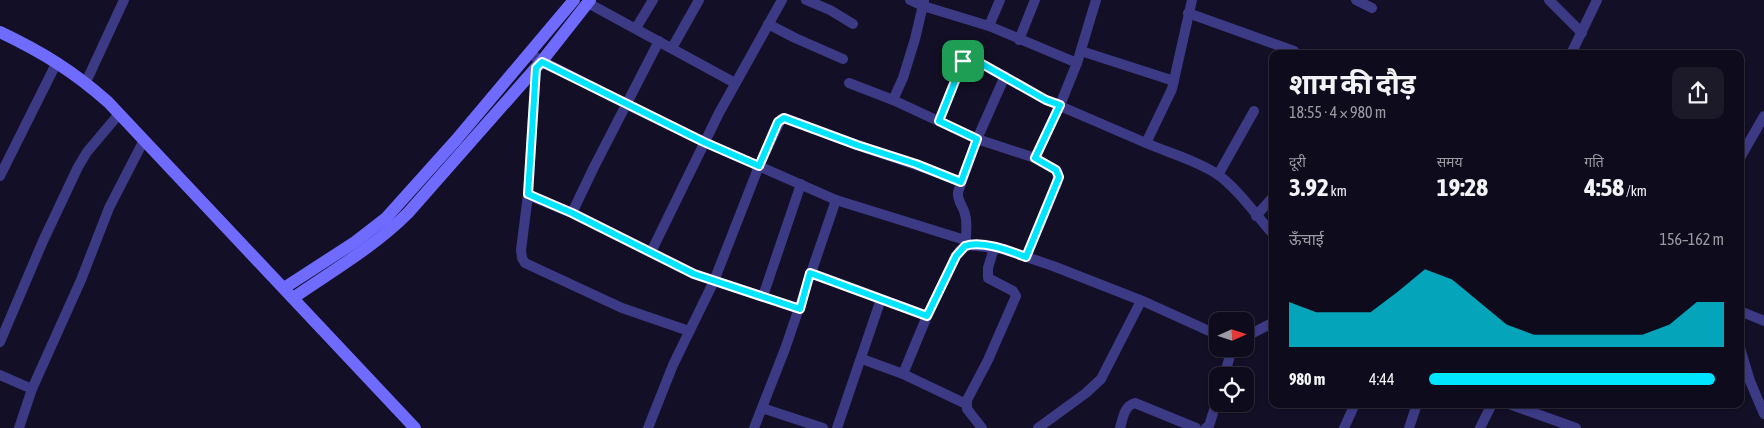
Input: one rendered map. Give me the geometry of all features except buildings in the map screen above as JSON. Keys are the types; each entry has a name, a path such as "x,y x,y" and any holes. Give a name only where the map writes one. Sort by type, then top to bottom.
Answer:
{"street":[{"path":"86,82 124,0"},
{"path":"288,293 386,218 456,140 574,0"},
{"path":"636,28 653,0"},
{"path":"672,48 698,0"},
{"path":"651,252 704,142 782,0"},
{"path":"806,0 830,10 853,24"},
{"path":"910,0 924,3 989,26 1077,63"},
{"path":"989,26 1000,0"},
{"path":"1020,40 1035,0"},
{"path":"1035,158 1077,63 1096,0"},
{"path":"1146,143 1170,96 1192,0"},
{"path":"1356,0 1372,8"},
{"path":"1549,0 1582,33"},
{"path":"1573,50 1597,0"},
{"path":"288,293 362,252 394,227 539,65 589,2 735,83"},
{"path":"893,100 911,53 924,3"},
{"path":"1188,13 1291,50"},
{"path":"768,24 843,59"},
{"path":"0,32 58,62 86,82 144,140 415,428"},
{"path":"572,213 659,41"},
{"path":"1081,51 1174,81"},
{"path":"529,53 539,65 704,142 836,200 965,243 994,248 1026,257 1141,301 1209,331"},
{"path":"939,121 965,58 971,57 1046,100 1204,166 1228,184 1269,230"},
{"path":"0,176 58,62"},
{"path":"539,65 528,194 520,250 522,258 525,263 622,308 689,331"},
{"path":"903,374 927,316 956,256 965,243 965,214 958,198 961,182 977,139 1005,76"},
{"path":"848,83 893,100 977,139 1035,158 1056,170 1059,177 1026,257"},
{"path":"1218,175 1254,111"},
{"path":"0,342 43,241 78,167 87,152 119,114"},
{"path":"1744,151 1764,116"},
{"path":"648,428 673,365 714,281 778,122 784,118 916,164 961,182"},
{"path":"19,428 32,389 81,280 109,208 144,140"},
{"path":"763,296 800,184"},
{"path":"528,194 572,213 686,270 800,309"},
{"path":"754,428 800,309 810,273 836,200"},
{"path":"1256,216 1269,201"},
{"path":"966,404 1016,296 1013,291 988,278 988,268 994,248"},
{"path":"810,273 927,316"},
{"path":"837,428 862,359 881,298"},
{"path":"1038,428 1086,392 1100,379 1141,301"},
{"path":"1744,313 1764,321"},
{"path":"1254,332 1269,325"},
{"path":"862,359 903,374 966,404 970,414 982,428"},
{"path":"1744,361 1764,414"},
{"path":"1,379 32,389"},
{"path":"1120,428 1126,408 1135,403 1196,428"},
{"path":"762,408 823,428"},
{"path":"1344,428 1353,408"},
{"path":"1408,428 1416,408"},
{"path":"1480,428 1490,408"},
{"path":"1520,408 1576,428"},
{"path":"1207,428 1213,412"}],"route":[{"path":"968,56 971,57 1046,100 1060,105 1035,158 1056,170 1059,177 1026,257 1003,249 976,245 965,246 956,256 927,316 810,273 800,309 694,274 572,213 528,194 536,68 542,62 704,142 759,166 778,122 784,118 916,164 961,182 977,139 939,121 963,61 968,56"}]}
